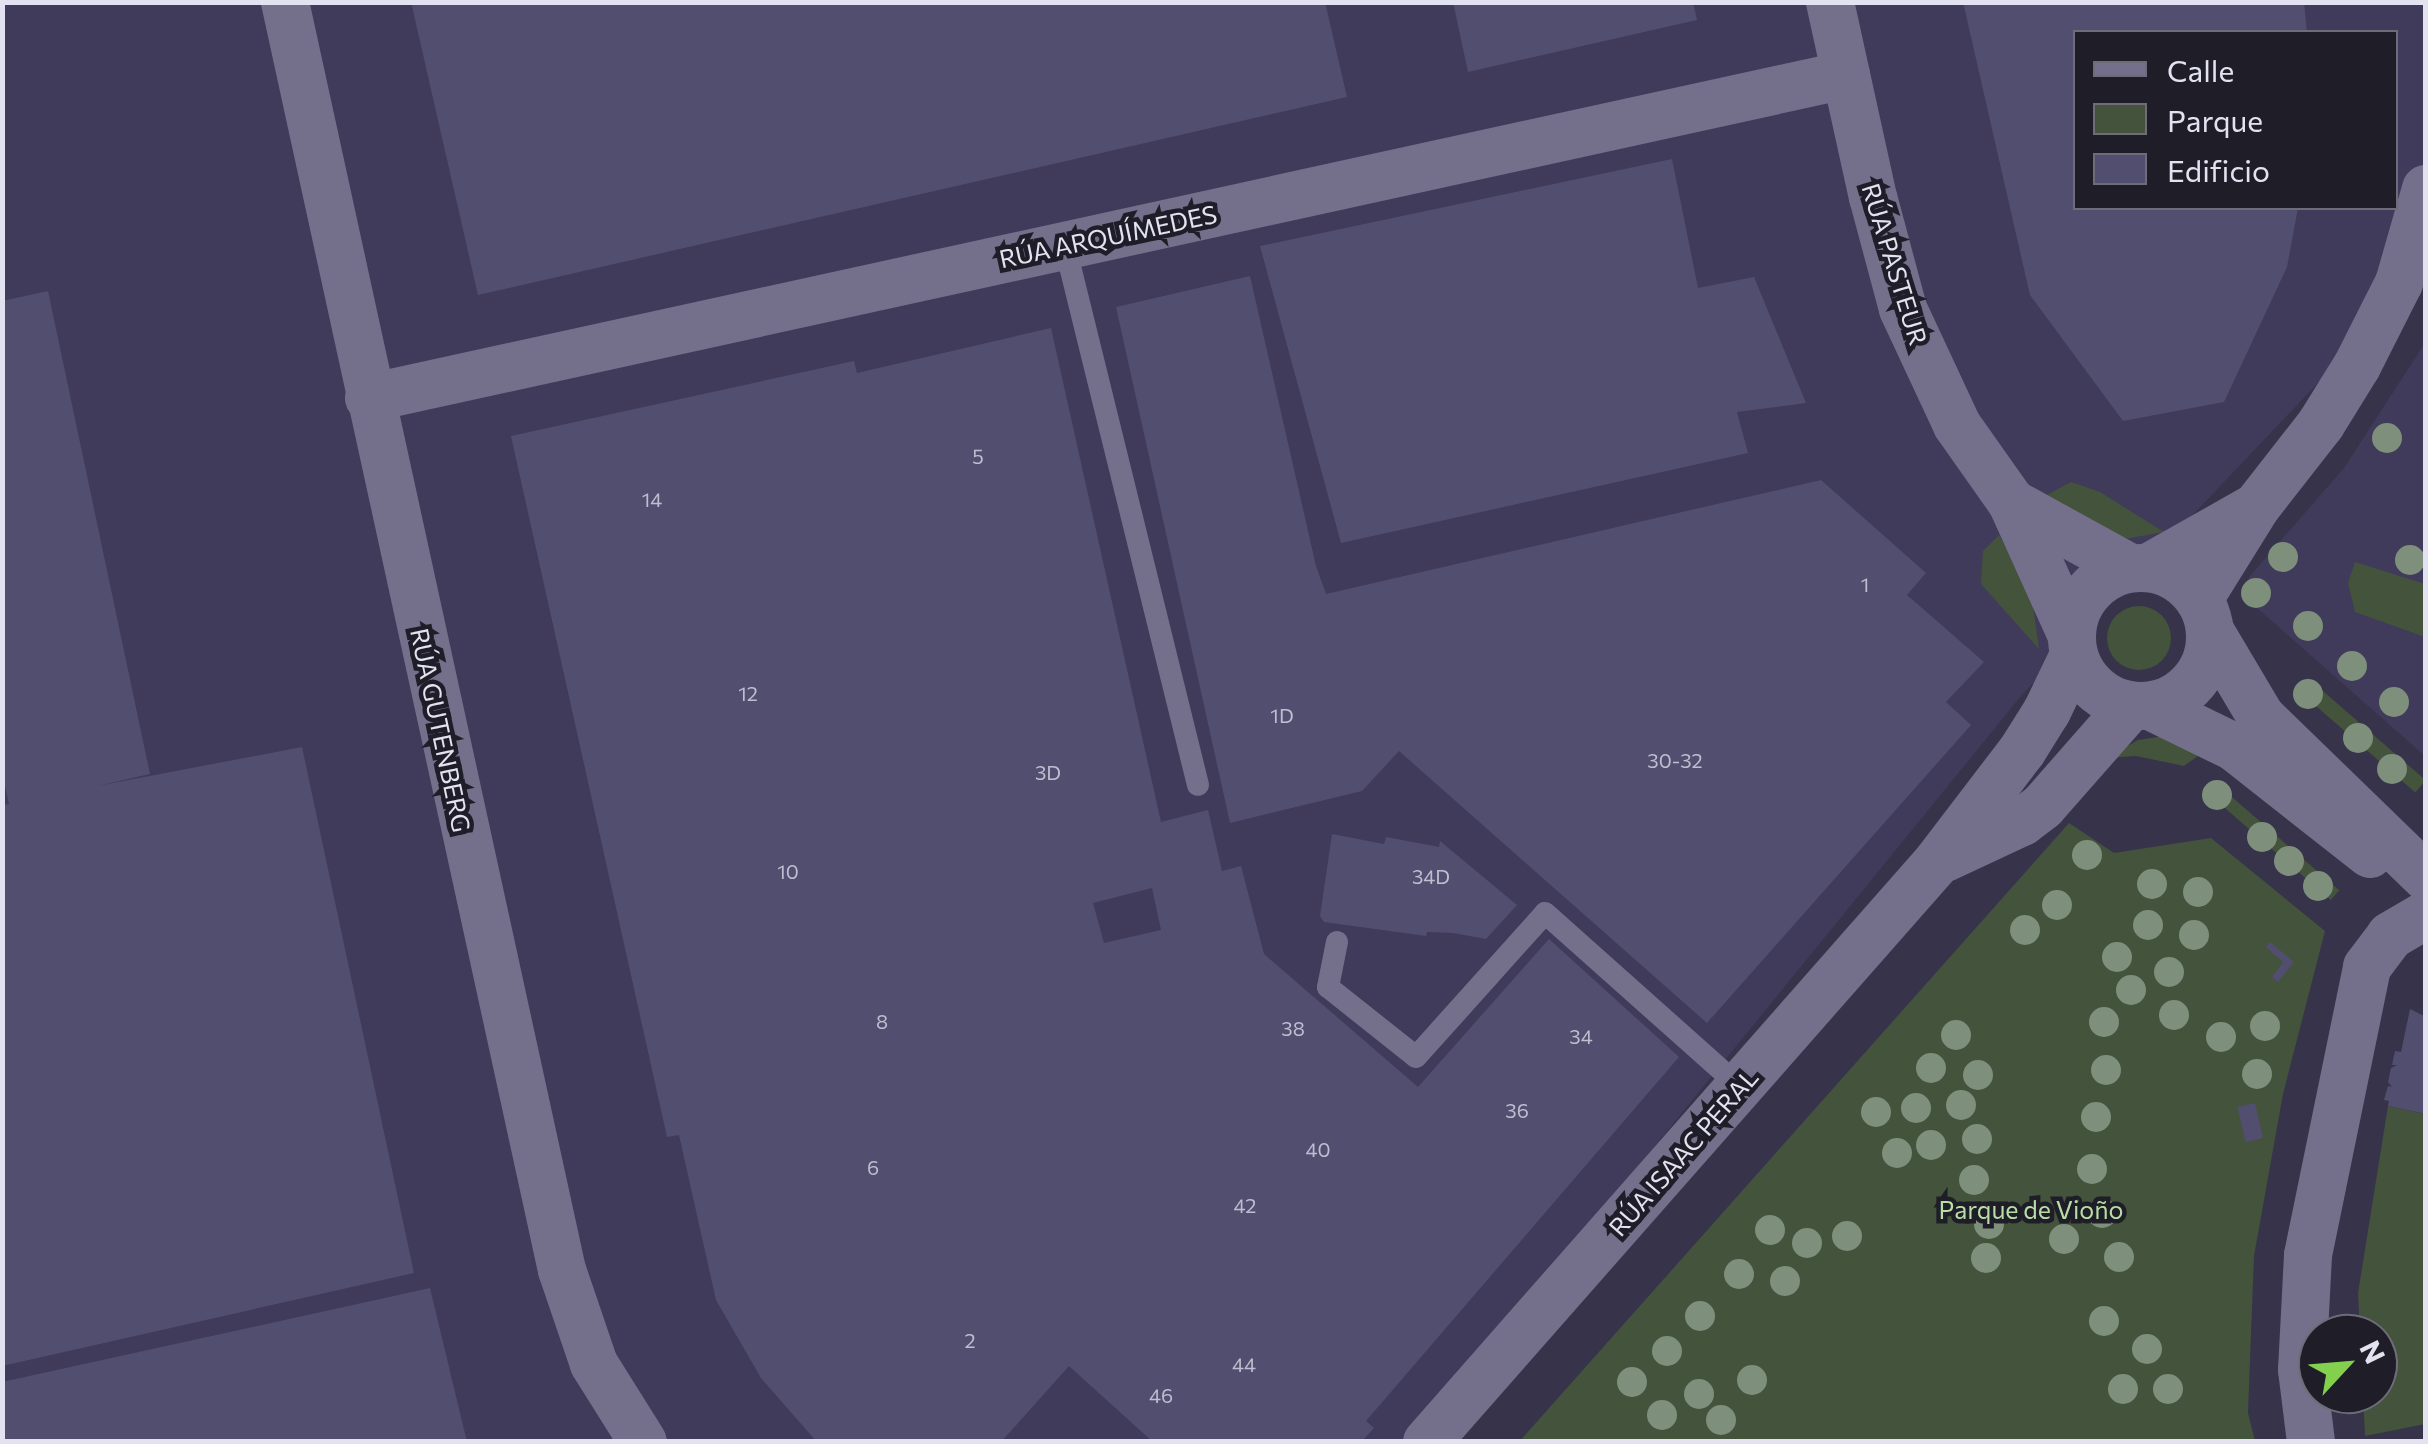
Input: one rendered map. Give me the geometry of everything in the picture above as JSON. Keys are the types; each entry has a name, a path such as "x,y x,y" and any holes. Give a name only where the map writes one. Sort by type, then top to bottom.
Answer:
{"street":[{"name":"RÚA GUTENBERG","path":"284,2 562,1270 594,1364 643,1442"},
{"name":"RÚA PASTEUR","path":"1830,2 1872,198 1903,309 1957,425 2012,503 2073,646"},
{"name":"RÚA ARQUÍMEDES","path":"369,398 1846,75"},
{"path":"2141,706 2189,688 2209,652 2205,615 2257,506 2321,424 2356,366 2398,283 2426,189"},
{"name":"RÚA PASTEUR","path":"2012,503 2139,568"},
{"path":"2257,506 2139,568 2095,584 2074,616 2073,646 2095,689 2234,747 2362,850 2426,879"},
{"path":"2139,568 2186,584 2261,716 2426,879"},
{"name":"RÚA ISAAC PERAL","path":"1427,1442 1938,862 2022,751 2047,711 2073,646"},
{"name":"RÚA ISAAC PERAL","path":"1938,862 2022,822 2043,806 2141,706"},
{"path":"2311,1442 2302,1370 2308,1255 2368,967 2390,936 2426,915"}],"lane":[{"path":"1064,246 1198,785"},
{"path":"1337,942 1328,987 1416,1057 1545,913 1740,1087"}],"shaded area":[{"path":"2,3 2425,3 2425,202 2391,306 2021,696 1415,1441 3,1441"},
{"path":"2425,343 2425,756 2257,608 2246,591 2249,577 2344,468"}],"green space":[{"path":"2071,482 2100,492 2164,532 2124,539 2043,497"},
{"path":"1999,535 2031,592 2039,649 1981,584 1983,551"},
{"path":"2355,562 2425,584 2425,637 2355,612 2348,583"},
{"path":"2139,606 2162,615 2171,638 2162,661 2139,670 2116,661 2107,638 2116,615"},
{"path":"2308,678 2426,780 2415,792 2298,690"},
{"path":"2170,735 2209,748 2184,766 2136,756 2107,758 2138,740"},
{"path":"2217,784 2339,890 2331,900 2208,794"},
{"name":"Parque de Vioño","path":"2069,823 2114,853 2211,838 2325,931 2283,1094 2254,1256 2248,1413 2255,1441 1519,1442"},
{"path":"2388,1106 2425,1114 2425,1424 2365,1436 2364,1414 2398,1414 2398,1314 2359,1314 2358,1293"}],"building":[{"path":"411,2 1325,2 1347,97 478,295"},
{"path":"1453,2 1693,2 1697,20 1468,72"},
{"path":"1963,2 2304,2 2307,30 2073,30 2073,210 2298,210 2287,267 2224,402 2123,421 2030,295"},
{"path":"1672,159 1698,288 1754,277 1806,403 1737,412 1748,453 1341,543 1260,246"},
{"path":"1250,276 1316,566 1326,594 1821,480 1926,573 1907,595 1984,662 1946,702 1971,725 1707,1023 1399,751 1362,791 1230,823 1116,307"},
{"path":"48,291 150,774 97,786 302,747 414,1273 2,1366 2,805 9,804 2,773 2,301"},
{"path":"1051,328 1161,822 1208,810 1222,871 1241,866 1264,954 1418,1087 1549,939 1679,1057 1366,1421 1374,1428 1361,1442 1153,1442 1069,1366 1001,1442 817,1442 761,1378 716,1300 679,1135 667,1137 511,436 854,361 857,373","holes":["1152,888 1161,930 1104,943 1093,903"]},
{"path":"1332,834 1384,844 1386,837 1439,847 1440,841 1517,905 1486,939 1453,933 1427,932 1426,936 1324,922 1320,916"},
{"path":"2270,942 2294,962 2278,982 2272,977 2283,962 2266,947"},
{"path":"2410,1009 2426,1017 2426,1114 2388,1106 2389,1101 2384,1100 2388,1086 2392,1087 2388,1082 2391,1068 2397,1065 2392,1065 2395,1051 2401,1052"},
{"path":"2255,1103 2263,1138 2246,1142 2237,1107"},
{"path":"430,1288 467,1442 2,1442 2,1382"}]}
